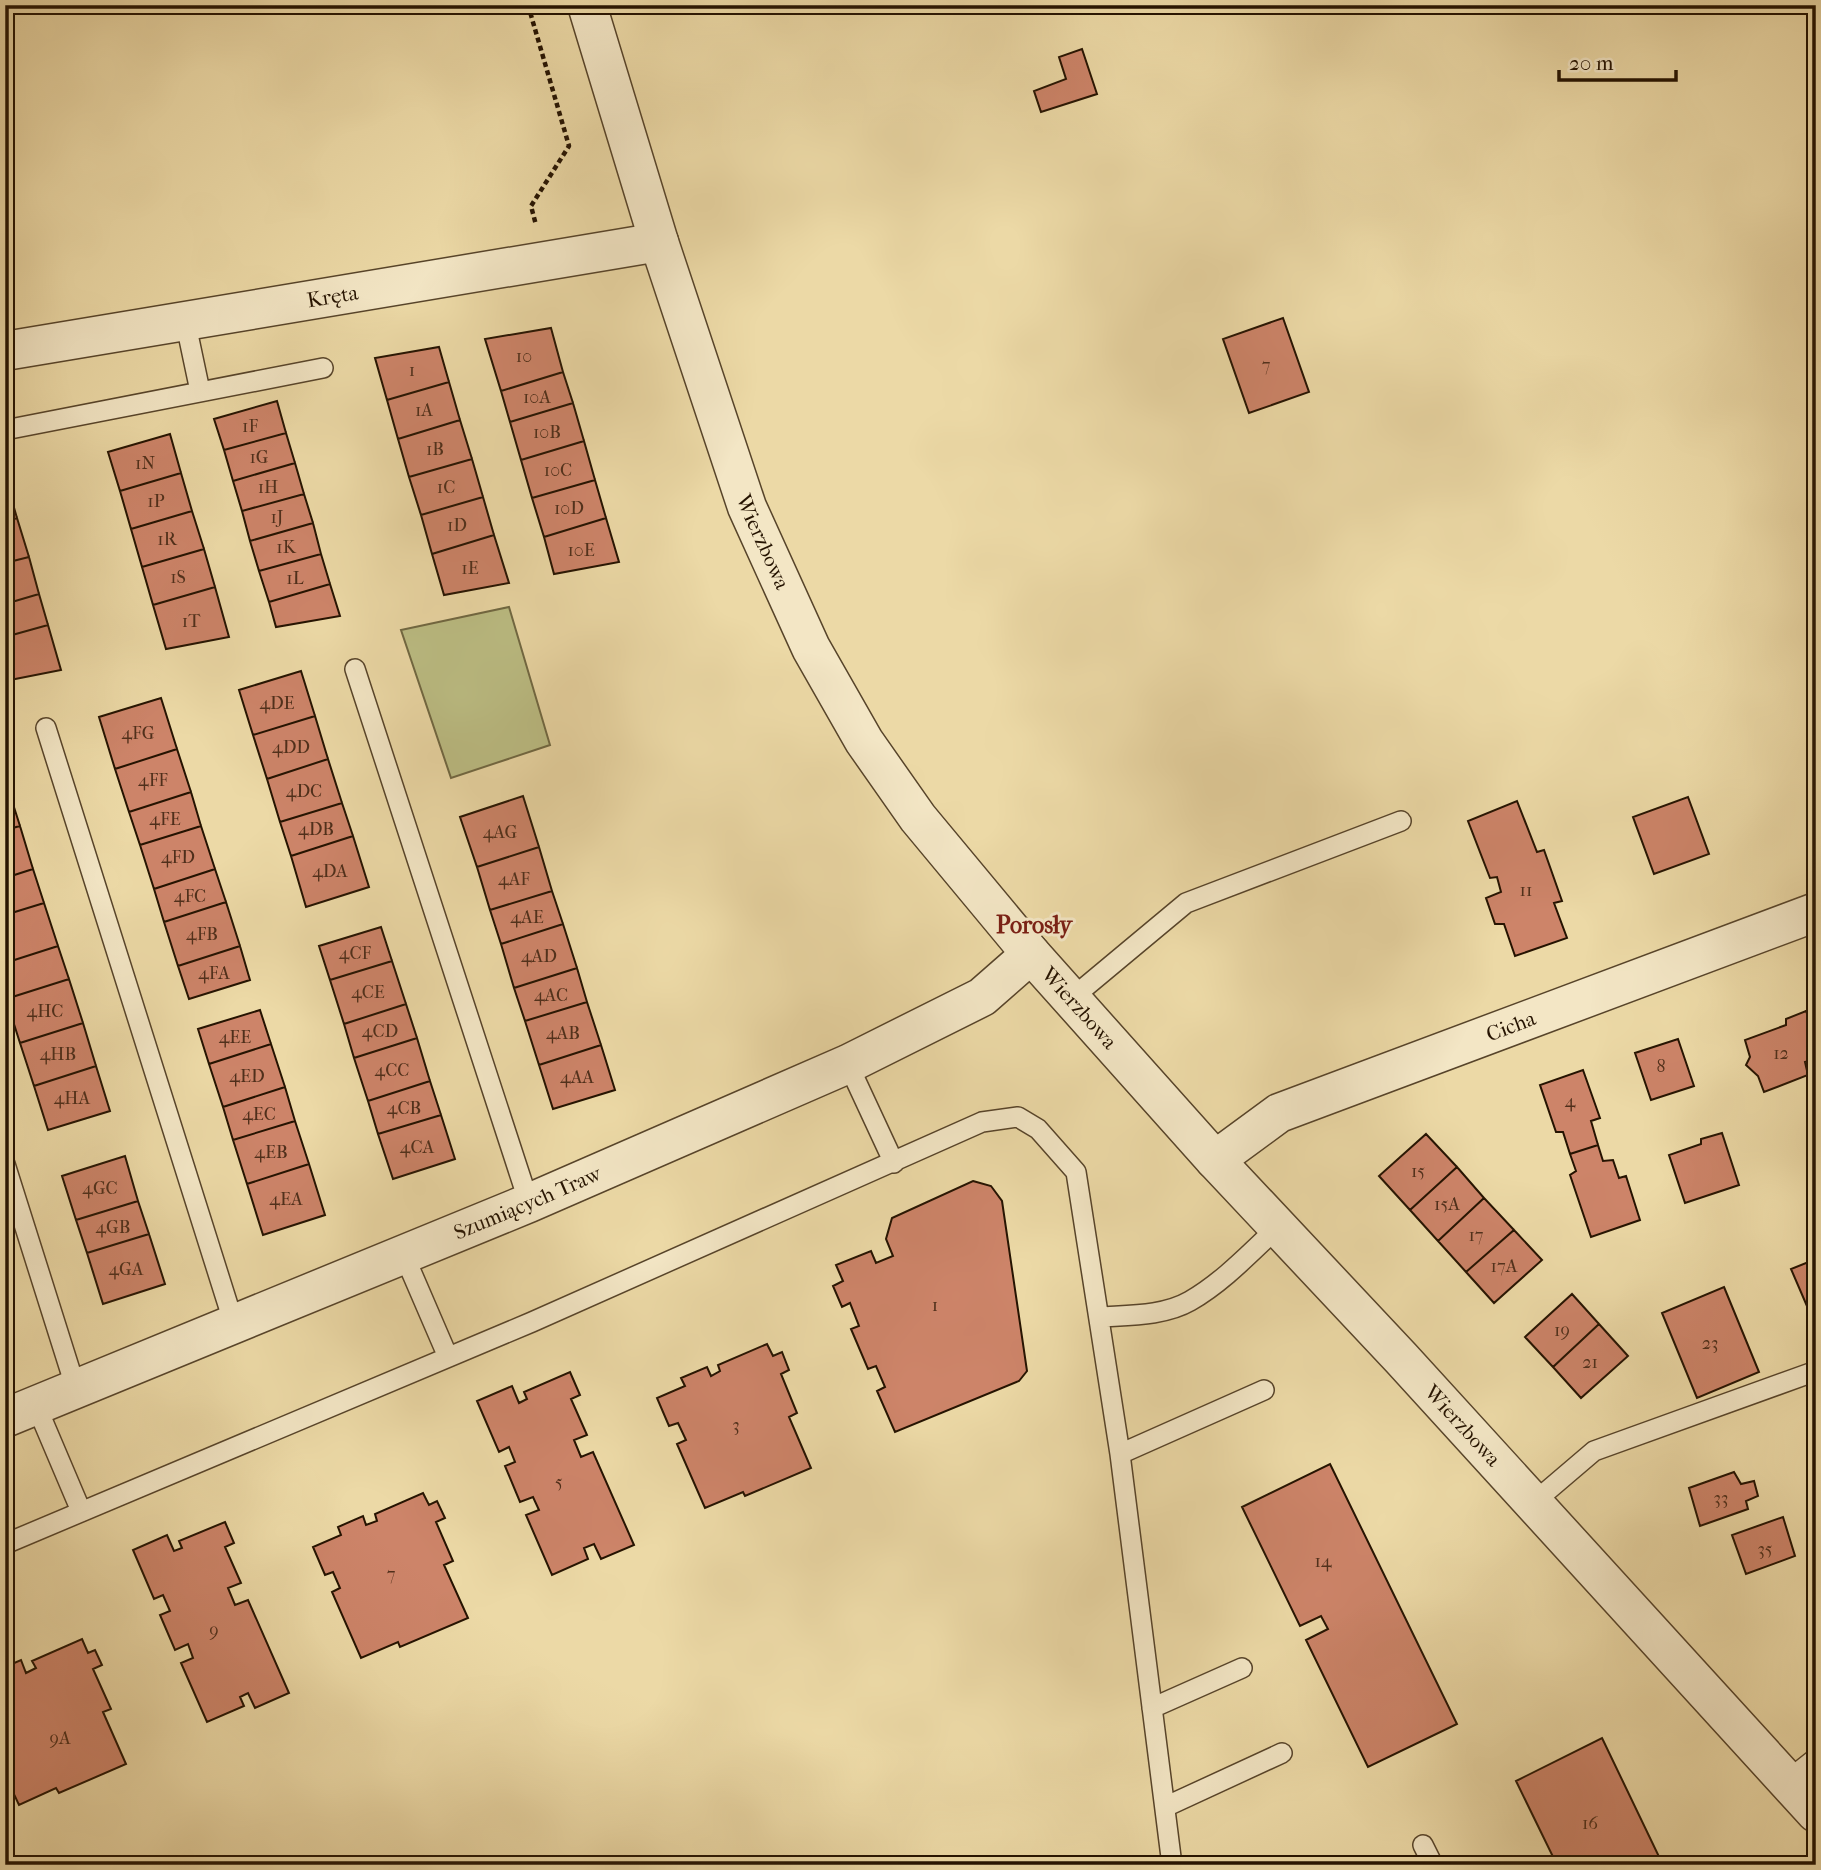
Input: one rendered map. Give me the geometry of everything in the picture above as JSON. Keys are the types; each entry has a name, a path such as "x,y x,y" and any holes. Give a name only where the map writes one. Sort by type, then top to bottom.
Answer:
{"street":[{"name":"Wierzbowa","path":"587,5 659,242 747,507 811,648 864,741 918,818 1031,954 1215,1160 1816,1814"},
{"name":"Kręta","path":"5,351 659,242"},
{"name":"Cicha","path":"1215,1160 1279,1113 1816,912"},
{"name":"Szumiących Traw","path":"21,1412 529,1203 848,1064 982,997 1031,954"}],"lane":[{"path":"186,320 200,391"},
{"path":"5,430 323,368"},
{"path":"355,669 529,1203"},
{"path":"46,728 234,1324"},
{"path":"1072,998 1186,903 1401,821"},
{"path":"848,1064 894,1163"},
{"path":"5,1544 448,1357 982,1122 1018,1117 1038,1129 1076,1172 1120,1454 1172,1865"},
{"path":"5,1164 76,1389"},
{"path":"1100,1317 1146,1314 1189,1302 1233,1269 1278,1227"},
{"path":"404,1255 448,1357"},
{"path":"1533,1503 1594,1451 1816,1371"},
{"path":"1120,1454 1264,1390"},
{"path":"21,1412 81,1511"},
{"path":"1152,1708 1242,1668"},
{"path":"1165,1807 1282,1753"},
{"path":"1787,1782 1816,1758"},
{"path":"1423,1845 1433,1865"}],"path":[{"path":"528,5 569,146 531,206 546,259"}],"green space":[{"path":"509,607 550,745 451,778 401,630"}],"building":[{"path":"1082,49 1097,94 1041,112 1034,91 1066,79 1059,57"},
{"path":"1283,318 1309,392 1249,413 1223,339"},
{"path":"551,328 563,372 501,391 485,339"},
{"path":"439,347 449,382 387,400 375,358"},
{"path":"563,372 573,403 510,422 501,391"},
{"path":"449,382 460,420 398,439 387,400"},
{"path":"277,401 286,433 224,450 214,419"},
{"path":"573,403 584,441 521,460 510,422"},
{"path":"460,420 472,459 409,477 398,439"},
{"path":"286,433 295,463 233,481 224,450"},
{"path":"170,434 181,473 120,491 108,452"},
{"path":"584,441 595,480 532,498 521,460"},
{"path":"472,459 483,497 421,515 409,477"},
{"path":"295,463 304,494 242,511 233,481"},
{"path":"181,473 192,511 131,529 120,491"},
{"path":"595,480 606,518 544,537 532,498"},
{"path":"5,481 17,518 5,522"},
{"path":"304,494 313,523 250,541 242,511"},
{"path":"483,497 494,535 432,554 421,515"},
{"path":"192,511 204,549 142,567 131,529"},
{"path":"17,518 29,557 5,563 5,522"},
{"path":"606,518 619,562 554,574 544,537"},
{"path":"313,523 321,554 259,571 250,541"},
{"path":"494,535 509,583 444,595 432,554"},
{"path":"204,549 215,587 153,605 142,567"},
{"path":"321,554 330,584 269,602 259,571"},
{"path":"29,557 39,594 5,604 5,563"},
{"path":"330,584 340,616 276,627 269,602"},
{"path":"215,587 229,637 166,649 153,605"},
{"path":"39,594 48,625 5,637 5,604"},
{"path":"48,625 61,670 5,681 5,637"},
{"path":"301,671 315,716 253,735 239,690"},
{"path":"161,698 177,749 115,769 99,717"},
{"path":"315,716 328,759 267,779 253,735"},
{"path":"177,749 191,792 129,812 115,769"},
{"path":"328,759 342,803 280,822 267,779"},
{"path":"5,782 20,826 5,830"},
{"path":"191,792 201,826 140,845 129,812"},
{"path":"523,796 539,847 477,867 460,817"},
{"path":"1688,797 1709,854 1654,874 1633,817"},
{"path":"1517,801 1537,852 1544,850 1562,901 1554,903 1567,938 1515,956 1504,924 1495,924 1486,898 1501,892 1497,877 1490,878 1468,821"},
{"path":"342,803 353,836 291,856 280,822"},
{"path":"20,826 33,869 5,878 5,830"},
{"path":"201,826 215,869 154,889 140,845"},
{"path":"353,836 369,887 306,907 291,856"},
{"path":"539,847 552,891 490,910 477,867"},
{"path":"33,869 44,903 5,915 5,878"},
{"path":"215,869 226,902 164,922 154,889"},
{"path":"552,891 563,924 501,944 490,910"},
{"path":"226,902 240,946 178,966 164,922"},
{"path":"44,903 58,946 5,963 5,915"},
{"path":"563,924 577,968 514,988 501,944"},
{"path":"381,927 392,961 330,980 319,946"},
{"path":"58,946 69,979 6,999 5,963"},
{"path":"240,946 250,980 189,999 178,966"},
{"path":"392,961 406,1004 344,1024 330,980"},
{"path":"577,968 587,1002 525,1021 514,988"},
{"path":"69,979 83,1023 20,1043 6,999"},
{"path":"587,1002 601,1045 539,1065 525,1021"},
{"path":"406,1004 417,1038 354,1058 344,1024"},
{"path":"1816,1008 1816,1037 1806,1011"},
{"path":"260,1010 271,1044 209,1064 198,1029"},
{"path":"1806,1011 1816,1037 1816,1059 1805,1062 1808,1075 1764,1092 1758,1076 1746,1065 1750,1057 1745,1040 1786,1025 1786,1019"},
{"path":"83,1023 96,1066 34,1086 20,1043"},
{"path":"417,1038 430,1081 368,1101 354,1058"},
{"path":"1678,1039 1694,1086 1651,1100 1635,1053"},
{"path":"271,1044 285,1087 223,1107 209,1064"},
{"path":"601,1045 615,1090 553,1109 539,1065"},
{"path":"96,1066 110,1111 48,1130 34,1086"},
{"path":"1583,1070 1600,1118 1591,1121 1598,1145 1570,1154 1563,1132 1556,1132 1540,1085"},
{"path":"430,1081 441,1115 378,1134 368,1101"},
{"path":"285,1087 295,1121 233,1140 223,1107"},
{"path":"441,1115 455,1159 393,1179 378,1134"},
{"path":"295,1121 309,1164 247,1184 233,1140"},
{"path":"1722,1133 1739,1185 1685,1203 1669,1155 1701,1144 1701,1139"},
{"path":"1426,1134 1457,1167 1410,1210 1379,1176"},
{"path":"1598,1145 1603,1161 1613,1160 1619,1178 1626,1176 1640,1220 1591,1237 1570,1175 1576,1171 1570,1154"},
{"path":"125,1156 138,1201 76,1220 62,1176"},
{"path":"309,1164 325,1215 263,1235 247,1184"},
{"path":"1457,1167 1484,1198 1438,1241 1410,1210"},
{"path":"973,1181 991,1186 1002,1201 1027,1371 1019,1381 895,1432 877,1391 885,1387 876,1366 868,1369 851,1329 859,1326 850,1303 842,1307 833,1286 843,1281 836,1265 871,1251 876,1263 893,1256 886,1239 892,1218"},
{"path":"1484,1198 1514,1230 1466,1272 1438,1241"},
{"path":"138,1201 149,1234 87,1253 76,1220"},
{"path":"1514,1230 1542,1260 1494,1303 1466,1272"},
{"path":"149,1234 165,1284 103,1304 87,1253"},
{"path":"1816,1259 1816,1327 1791,1269"},
{"path":"1724,1287 1759,1372 1697,1398 1662,1313"},
{"path":"1572,1294 1599,1324 1553,1367 1525,1337"},
{"path":"1599,1324 1628,1356 1581,1398 1553,1367"},
{"path":"767,1344 773,1356 782,1352 789,1370 781,1374 797,1413 789,1417 811,1468 745,1496 743,1492 705,1508 677,1444 686,1440 678,1423 669,1426 657,1398 685,1386 681,1378 707,1367 711,1376 720,1371 718,1365"},
{"path":"570,1372 580,1395 571,1399 587,1435 574,1440 581,1457 593,1452 634,1545 601,1559 594,1544 584,1548 588,1559 552,1575 526,1515 539,1510 533,1497 520,1502 505,1466 515,1462 509,1447 499,1452 477,1401 512,1386 519,1403 527,1399 524,1392"},
{"path":"1330,1464 1457,1724 1368,1767 1306,1640 1328,1629 1321,1616 1300,1626 1242,1507"},
{"path":"1734,1472 1741,1484 1754,1481 1758,1496 1746,1501 1748,1509 1700,1526 1689,1488"},
{"path":"423,1493 429,1505 437,1501 445,1518 436,1522 453,1561 444,1565 468,1618 400,1647 398,1642 361,1658 332,1592 340,1588 333,1572 325,1575 313,1547 341,1535 338,1527 363,1516 366,1525 377,1521 375,1514"},
{"path":"1783,1517 1795,1556 1746,1574 1732,1535"},
{"path":"225,1522 234,1543 225,1547 241,1583 228,1588 235,1605 248,1600 289,1693 255,1708 248,1693 240,1697 244,1706 207,1722 181,1663 193,1658 188,1644 175,1650 160,1615 170,1611 163,1595 154,1599 133,1550 167,1535 174,1551 182,1548 179,1541"},
{"path":"82,1639 88,1653 95,1650 102,1665 93,1669 111,1709 103,1712 126,1764 59,1793 56,1788 19,1805 5,1775 5,1667 21,1660 26,1673 36,1668 32,1661"},
{"path":"1602,1738 1663,1865 1557,1865 1516,1781"}],"district":[{"name":"Porosły","path":"1034,925"}]}
